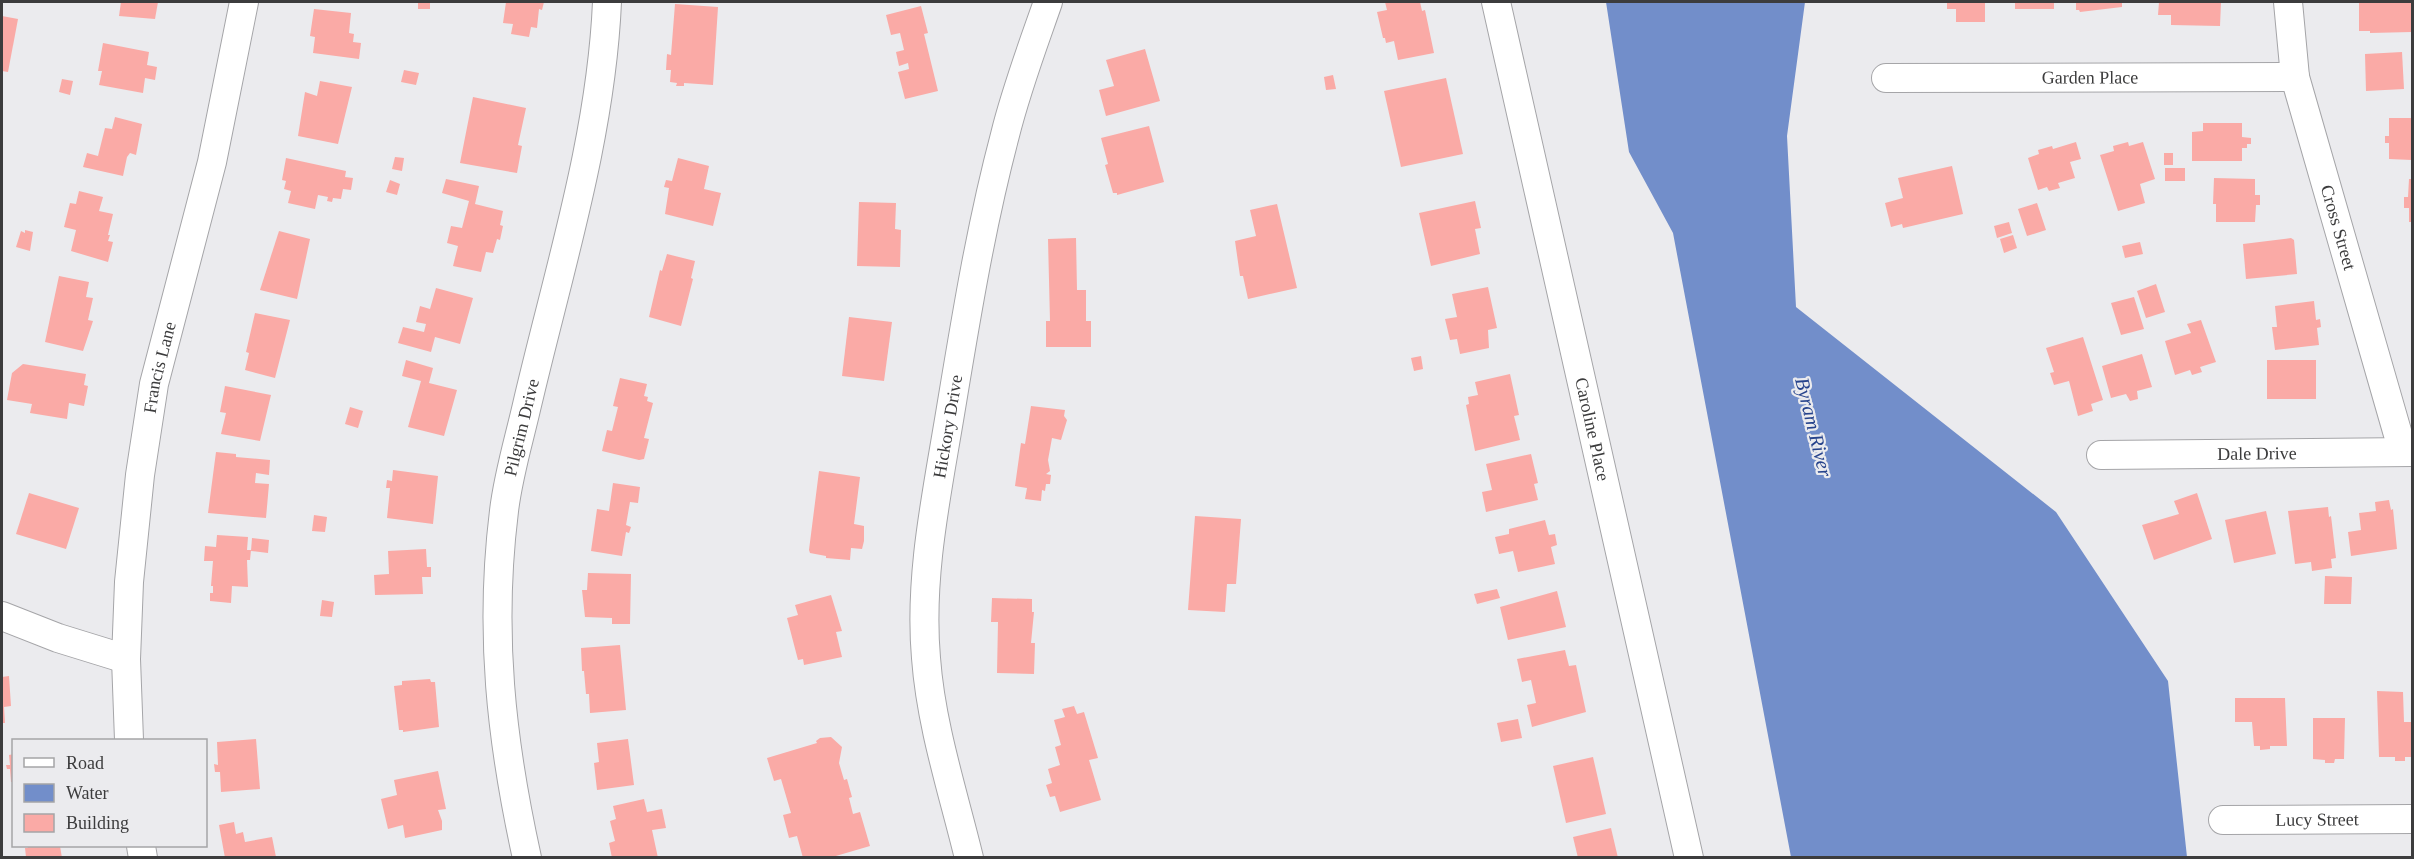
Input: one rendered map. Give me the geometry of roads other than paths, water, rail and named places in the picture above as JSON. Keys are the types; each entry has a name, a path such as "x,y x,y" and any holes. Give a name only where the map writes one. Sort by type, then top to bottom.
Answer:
{"street":[{"name":"Francis Lane","path":"129,739 126,659 129,582 154,384 212,162 244,2"},
{"name":"Pilgrim Drive","path":"527,858 511,785 503,726 496,636 504,510 582,180 598,98 607,2"},
{"name":"Hickory Drive","path":"969,858 932,705 926,657 930,533 963,334 994,179 1005,132 1048,2"},
{"name":"Caroline Place","path":"1496,2 1689,858"},
{"name":"Cross Street","path":"2288,2 2295,77 2408,452"},
{"name":"Garden Place","path":"1886,78 2295,77"},
{"name":"Dale Drive","path":"2101,455 2408,452"},
{"path":"2,616 58,638 126,659"},
{"name":"Lucy Street","path":"2223,820 2412,819"}],"water":[{"name":"Byram River","path":"1606,2 1805,2 1787,136 1796,307 2056,512 2168,681 2187,857 1791,857 1673,233 1629,152"}]}
